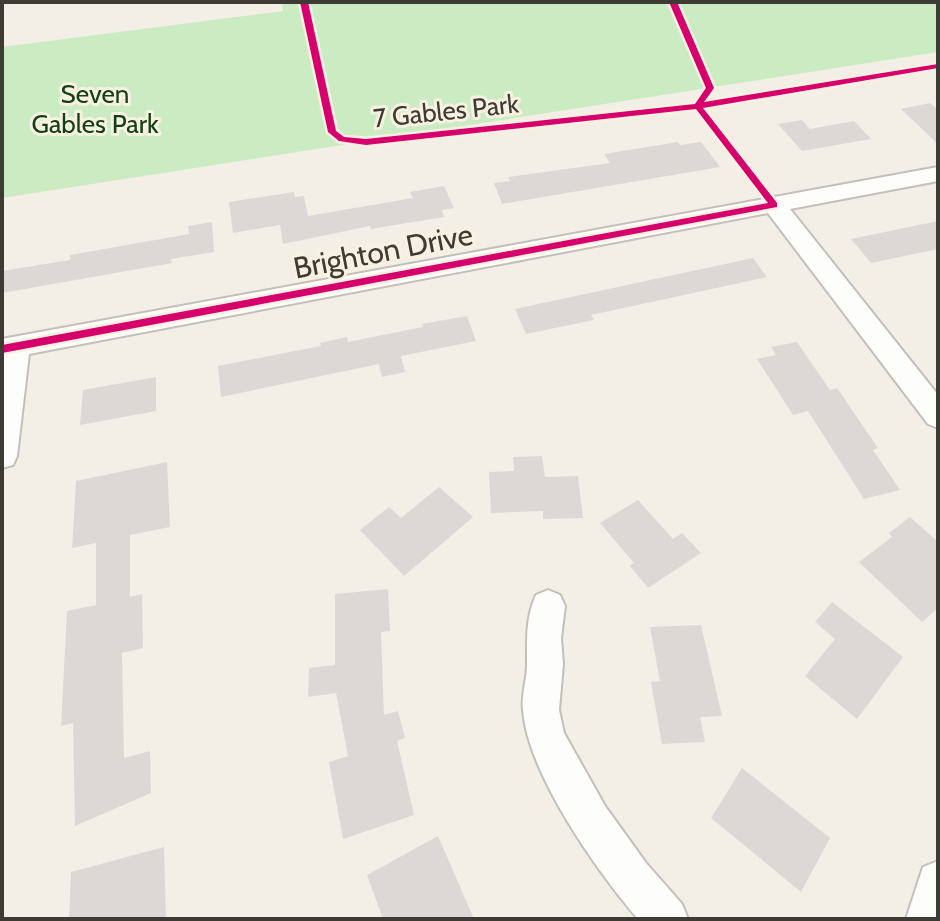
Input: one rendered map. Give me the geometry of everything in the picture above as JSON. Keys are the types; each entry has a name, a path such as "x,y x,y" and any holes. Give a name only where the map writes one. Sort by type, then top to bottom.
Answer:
{"street":[{"name":"Brighton Drive","path":"9,347 938,174"},
{"path":"774,205 938,416"},
{"path":"2,456 9,347"},
{"path":"548,606 543,641 545,663 541,712 549,737 567,779 597,830 624,869 667,919"},
{"path":"927,919 938,882"}],"path":[{"path":"673,2 710,88 698,106 774,205"},
{"path":"878,2 907,2"}],"green space":[{"name":"Seven Gables Park","path":"282,2 938,2 938,52 2,198 2,47 283,11"}],"building":[{"path":"930,103 938,110 938,144 901,109"},
{"path":"802,120 810,129 854,121 871,139 802,151 778,124"},
{"path":"678,142 680,145 701,142 720,167 502,204 494,183 510,181 508,177 610,163 604,154"},
{"path":"444,186 454,208 442,210 444,217 371,229 370,226 283,244 280,225 233,233 229,202 294,192 295,197 304,196 308,216 413,198 410,192"},
{"path":"938,221 938,249 871,263 851,239"},
{"path":"212,222 214,252 171,259 172,263 2,293 2,271 70,260 70,255 189,234 188,226"},
{"path":"753,258 767,277 591,315 594,320 526,334 515,309"},
{"path":"467,316 476,341 401,356 405,372 382,377 379,364 221,397 218,366 321,346 320,343 347,337 348,342"},
{"path":"797,342 830,390 837,388 878,448 873,450 900,490 864,499 808,411 793,415 757,359 776,355 771,347"},
{"path":"156,377 156,411 80,425 83,390"},
{"path":"542,456 545,477 578,476 583,518 543,519 543,511 491,513 489,472 514,471 513,457"},
{"path":"167,462 170,527 130,535 130,597 142,594 143,648 122,653 124,758 150,751 151,793 75,826 73,723 61,726 67,611 96,605 96,543 72,548 76,481"},
{"path":"439,487 473,517 404,576 360,530 389,507 401,518"},
{"path":"638,500 673,539 682,533 701,553 648,588 630,566 634,563 600,523"},
{"path":"910,517 938,542 938,608 922,622 859,562 892,537 889,533"},
{"path":"388,589 390,631 381,632 384,715 398,711 405,738 397,741 414,815 343,839 329,762 348,756 336,693 308,697 309,668 335,665 335,594"},
{"path":"832,602 903,657 857,719 805,676 835,639 815,622"},
{"path":"701,625 722,716 700,717 705,742 662,744 651,682 660,681 650,627"},
{"path":"742,768 830,838 801,892 711,818"},
{"path":"438,836 474,919 383,919 367,875"},
{"path":"164,847 166,919 69,919 71,872"}],"cycle path":[{"name":"7 Gables Park","path":"304,2 332,132 342,139 366,142 698,106 938,66"},
{"path":"2,349 774,205 698,106 710,88 673,2"}]}
